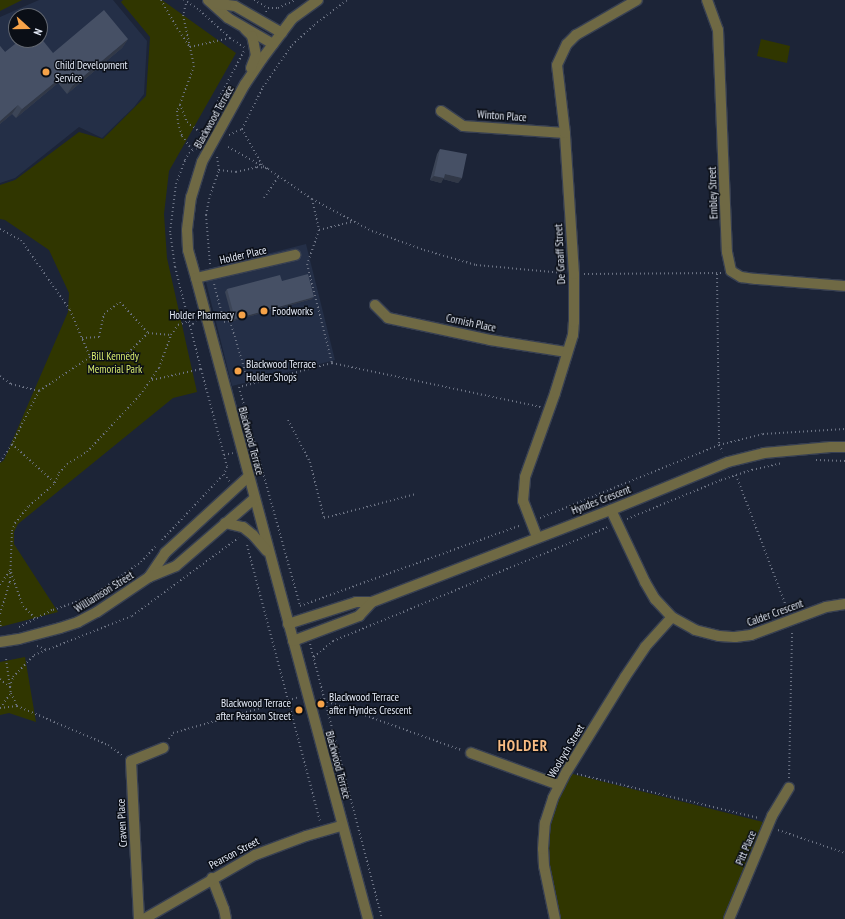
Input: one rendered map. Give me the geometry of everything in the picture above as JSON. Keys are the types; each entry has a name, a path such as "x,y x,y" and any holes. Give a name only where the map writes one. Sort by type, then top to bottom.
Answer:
{"street":[{"name":"Blackwood Terrace","path":"318,0 292,19 273,44 245,84 202,162 191,197 188,250 368,919"},
{"name":"Embley Street","path":"707,0 718,30 727,252 731,271 741,277 756,279 845,286"},
{"name":"De Graaff Street","path":"537,537 523,501 525,477 573,335 574,322 574,274 565,133 557,65 561,54 576,35 632,1"},
{"path":"211,2 235,6 282,33"},
{"path":"211,2 228,18 273,44"},
{"path":"241,25 252,36 256,55 245,84"},
{"name":"Winton Place","path":"441,111 463,126 565,133"},
{"name":"Holder Place","path":"196,278 295,255"},
{"name":"Cornish Place","path":"375,305 388,318 490,340 567,352"},
{"name":"Hyndes Crescent","path":"288,624 356,602 372,602 537,537 611,510 728,462 764,454 831,446 845,448"},
{"name":"Williamson Street","path":"149,577 165,553 248,477"},
{"name":"Williamson Street","path":"0,642 38,634 78,622 97,612 149,577 176,566 254,499"},
{"name":"Calder Crescent","path":"611,510 650,592 659,605 672,617 695,630 705,634 735,637 751,635 826,607 845,604"},
{"path":"225,523 243,527 254,535 269,553"},
{"name":"Hyndes Crescent","path":"293,641 359,616 372,602"},
{"name":"Woolrych Street","path":"555,919 544,866 543,849 545,822 559,785 629,671 645,648 672,617"},
{"path":"131,762 164,748"},
{"path":"471,753 559,785"},
{"name":"Craven Place","path":"131,762 139,919"},
{"name":"Pitt Place","path":"729,919 769,823 789,788"},
{"name":"Pearson Street","path":"144,919 238,863 272,847 342,826"},
{"path":"212,878 226,919"}],"path":[{"path":"161,0 190,47"},
{"path":"184,0 198,9 230,38 245,48"},
{"path":"254,0 268,8 278,8 295,0"},
{"path":"226,141 229,135 242,129 263,87 292,46 314,25 347,0"},
{"path":"186,4 183,15 194,66 177,111 178,123 182,136 192,151"},
{"path":"190,47 230,38"},
{"path":"180,104 187,122 200,132"},
{"path":"242,129 263,166"},
{"path":"228,147 268,168 312,199 351,222 424,250 476,265 574,274 717,274 719,445"},
{"path":"220,152 217,158 219,170 208,199 206,215 211,274 224,322 230,321 249,384"},
{"path":"219,170 236,172 257,167 268,168"},
{"path":"264,198 279,176"},
{"path":"312,199 320,230 307,264 332,363"},
{"path":"320,230 351,222"},
{"path":"0,228 21,240 70,310 90,356"},
{"path":"82,338 99,337 104,314 120,302 148,333 171,335"},
{"path":"189,321 227,467 224,474"},
{"path":"0,614 10,582 12,531 15,524 29,506 55,483 59,473 67,464 87,452 125,413 152,380 159,368 171,335 178,325"},
{"path":"0,462 12,444 39,390 90,356 128,353 148,333"},
{"path":"304,619 239,387 332,363 549,409"},
{"path":"152,380 201,369"},
{"path":"0,376 11,384 39,390"},
{"path":"288,420 313,469 324,518 416,494"},
{"path":"300,606 530,522 719,445 763,434 845,429"},
{"path":"12,444 55,483"},
{"path":"815,460 845,461"},
{"path":"314,657 333,642 617,523 736,475 786,462"},
{"path":"313,469 317,468"},
{"path":"736,475 792,620 789,788"},
{"path":"321,501 326,500"},
{"path":"246,541 323,831"},
{"path":"0,584 11,569"},
{"path":"11,569 13,582 23,606 35,618"},
{"path":"0,621 1,629"},
{"path":"308,636 382,919"},
{"path":"6,659 11,693 17,706"},
{"path":"11,693 0,708 17,706 108,745 131,762"},
{"path":"567,771 769,823 845,853"}],"shaded area":[{"path":"39,0 113,0 147,41 144,94 134,107 102,138 79,127 15,178 0,183 0,17 8,14 8,48 48,48 48,8 21,8"},
{"path":"306,244 335,360 232,386 203,270"}],"green space":[{"path":"0,0 22,0 0,11"},
{"name":"Bill Kennedy Memorial Park","path":"123,0 162,0 236,53 169,171 164,214 167,258 197,392 173,398 18,524 14,532 14,544 58,612 0,627 0,463 4,460 68,312 69,293 49,250 5,220 0,219 0,185 15,180 79,132 103,139 146,96 150,37 121,2"},
{"path":"761,39 790,46 787,63 757,56"},
{"path":"25,657 36,722 9,713 0,715 0,662"},
{"path":"565,772 767,823 726,919 556,919 540,837"}],"building":[{"name":"Child Development Service","path":"104,10 128,39 73,85 65,74 22,109 18,105 0,121 0,46 5,52 10,48 48,47 53,53"},
{"path":"440,149 467,154 462,178 445,174 444,178 434,176"},
{"path":"308,274 314,297 235,319 227,289 280,275 282,281"}],"place":[{"name":"Child Development Service","path":"46,72"},
{"name":"Foodworks","path":"264,311"},
{"name":"Holder Pharmacy","path":"242,315"},
{"name":"Blackwood Terrace Holder Shops","path":"238,371"},
{"name":"Blackwood Terrace after Hyndes Crescent","path":"321,704"},
{"name":"Blackwood Terrace after Pearson Street","path":"299,710"}],"district":[{"name":"HOLDER","path":"523,746"}]}
